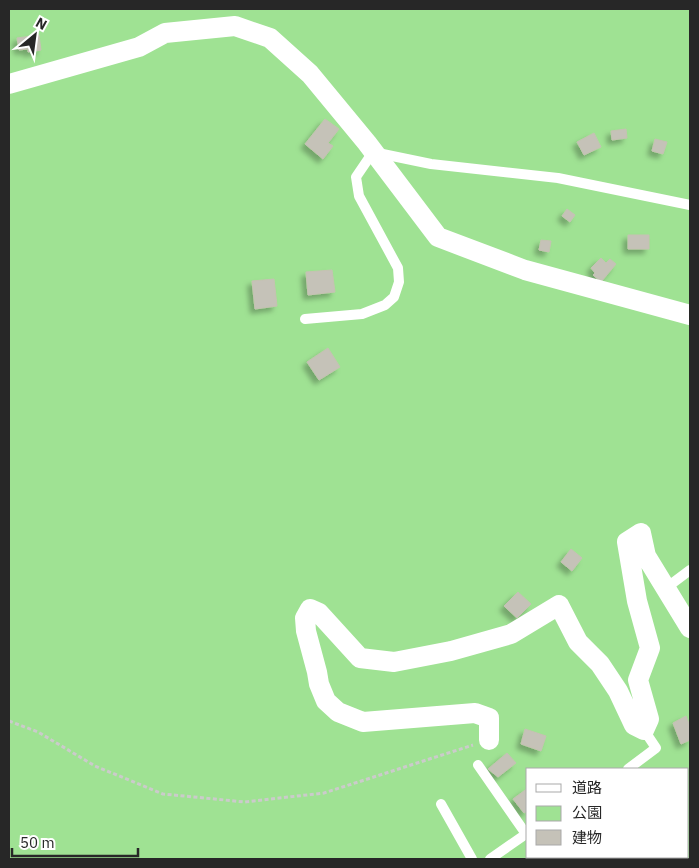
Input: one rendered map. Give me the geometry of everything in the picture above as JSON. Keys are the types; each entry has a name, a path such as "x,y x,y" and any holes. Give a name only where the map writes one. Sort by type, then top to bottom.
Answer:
{"street":[{"path":"9,84 139,48 165,33 236,26 270,38 310,74 438,237 525,270 690,315"},
{"path":"489,740 490,718 475,712 363,722 338,712 326,701 319,684 306,631 305,618 310,610 319,613 360,658 394,662 452,651 511,634 559,605 578,642 600,664 618,691 634,725 644,730 649,718 638,680 650,648 637,601 627,542 641,534 646,556 690,628"}],"lane":[{"path":"305,319 362,314 385,305 394,297 399,282 398,268 359,196 356,177 373,152 431,164 558,178 690,205"},
{"path":"666,588 690,570"},
{"path":"629,768 656,748 644,730"},
{"path":"478,765 526,833"},
{"path":"441,804 472,859"},
{"path":"490,859 526,835"}],"path":[{"path":"9,720 38,732 95,766 163,794 245,802 324,793 489,740"}],"green space":[{"path":"9,9 690,9 690,859 9,859"}],"building":[{"path":"39,35 41,50 28,52 28,49 19,50 17,38"},
{"path":"325,119 339,129 328,143 333,146 323,159 305,144"},
{"path":"626,129 627,138 612,140 611,131"},
{"path":"594,133 601,147 584,155 577,142"},
{"path":"655,139 667,142 663,154 652,151"},
{"path":"567,209 575,215 570,222 562,216"},
{"path":"628,235 649,235 649,249 628,249"},
{"path":"541,240 551,241 549,252 539,250"},
{"path":"601,258 606,263 610,259 616,264 601,282 593,275 595,273 591,268"},
{"path":"332,270 335,292 308,295 306,272"},
{"path":"274,279 277,306 255,309 252,281"},
{"path":"328,348 340,367 319,380 307,362"},
{"path":"571,549 582,558 572,571 561,562"},
{"path":"518,592 531,604 517,618 504,606"},
{"path":"686,716 690,726 690,740 681,744 673,723"},
{"path":"525,729 546,736 541,751 521,744"},
{"path":"507,753 516,763 498,777 488,769"},
{"path":"526,789 526,812 524,813 513,799"}]}
